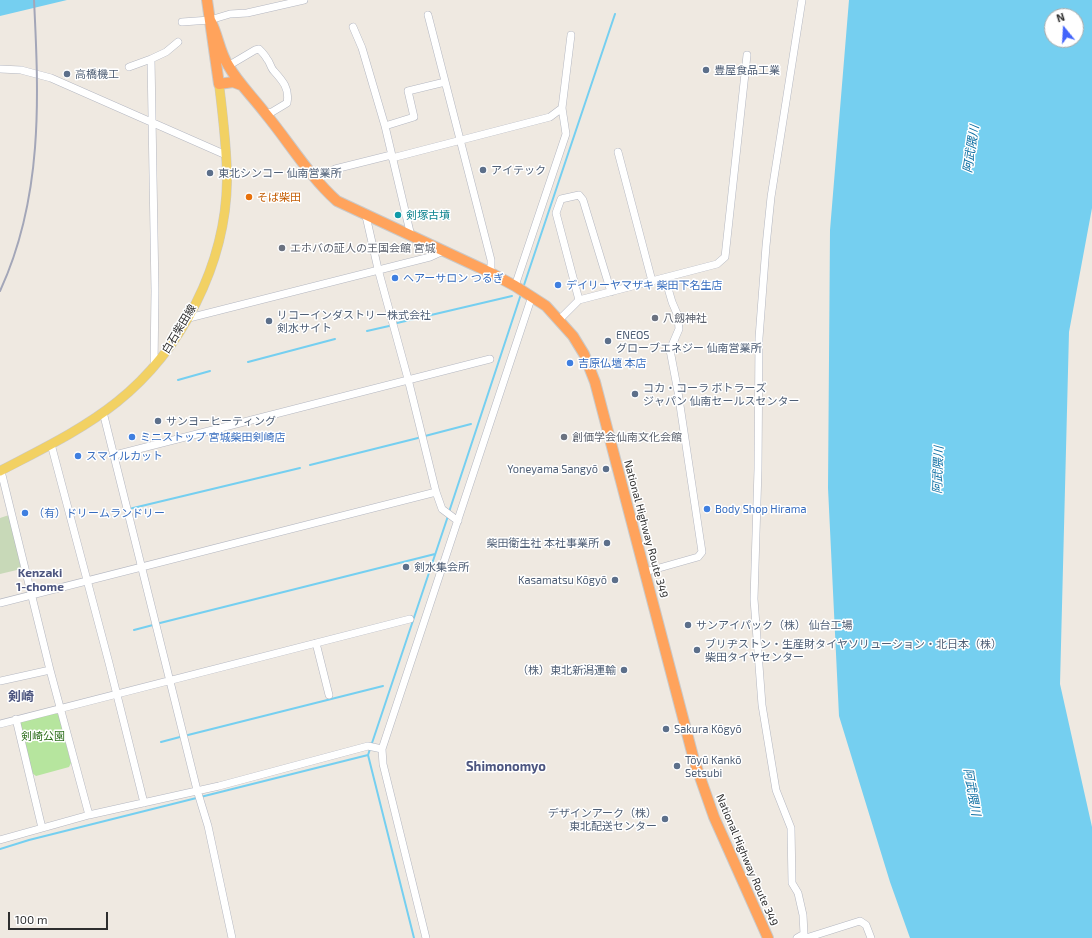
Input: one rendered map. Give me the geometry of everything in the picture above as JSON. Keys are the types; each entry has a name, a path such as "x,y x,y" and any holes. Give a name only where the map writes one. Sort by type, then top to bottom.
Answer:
{"highway":[{"path":"208,3 218,84 233,82 241,85"},
{"name":"National Highway Route 349","path":"210,20 228,66 241,85 265,113 316,180 337,201 366,216 491,273 517,287 546,306 560,319 573,336 590,366 680,709 705,791 727,849 768,938"}],"main road":[{"name":"白石柴田線","path":"1,471 50,444 103,412 118,401 154,367 189,318 214,259 226,196 226,155 218,84"}],"street":[{"path":"182,22 210,20 230,14 247,13 304,0"},
{"path":"797,938 804,934 803,915 798,893 792,883 791,828 776,790 762,705 754,598 754,562 758,469 760,338 766,246 776,167 802,0"},
{"path":"428,15 490,260 491,273"},
{"path":"354,27 362,48 384,126 411,236"},
{"path":"517,287 566,134 562,108 571,35"},
{"path":"129,66 151,59 166,52 178,42"},
{"path":"228,66 259,49 268,59 272,69 280,77 288,91 288,98 287,103 272,112 265,113"},
{"path":"560,319 580,300 717,264 725,258 747,55"},
{"path":"151,59 155,291 154,367"},
{"path":"0,69 21,70 51,78 152,124 226,155"},
{"path":"384,126 414,117 408,91 446,82"},
{"path":"316,180 335,169 460,141 550,117 562,108"},
{"path":"618,152 652,281"},
{"path":"580,300 556,213 561,199 579,195 583,200 611,292"},
{"path":"366,216 378,269 408,379 436,492 442,509 456,521"},
{"path":"189,318 430,256 443,251"},
{"path":"645,572 698,557 702,552 678,392 670,350 679,329 678,316 665,278"},
{"path":"426,938 380,749 530,295"},
{"path":"114,455 490,359"},
{"path":"103,412 141,568 208,826 232,938"},
{"path":"50,444 117,693 144,803"},
{"path":"1,471 50,670 89,815"},
{"path":"0,603 436,492"},
{"path":"0,724 61,707 410,619"},
{"path":"316,643 328,695"},
{"path":"0,682 50,670"},
{"path":"16,719 42,828"},
{"path":"0,840 89,815 144,803 199,794 368,746 380,749"},
{"path":"806,938 860,921 866,925 871,938"}],"green space":[{"path":"9,515 19,553 21,569 0,574 0,518"},
{"name":"剣崎公園","path":"53,711 59,715 71,763 69,767 36,776 32,773 18,725 21,720"}],"water":[{"path":"0,0 67,0 0,16"},
{"name":"阿武隈川","path":"849,0 1092,0 1092,208 1069,332 1060,684 1092,827 1092,938 910,938 890,882 839,716 828,488 830,230"}],"waterway":[{"path":"523,288 615,14"},
{"path":"449,512 521,294"},
{"path":"397,323 512,296"},
{"path":"367,331 389,326"},
{"path":"248,362 335,339"},
{"path":"178,380 210,371"},
{"path":"425,436 471,424"},
{"path":"310,465 418,438"},
{"path":"129,509 300,468"},
{"path":"414,938 368,755 448,516"},
{"path":"160,623 435,554"},
{"path":"134,630 153,625"},
{"path":"188,735 383,686"},
{"path":"161,742 180,737"},
{"path":"0,849 29,840 368,755"}],"railway":[{"path":"0,291 14,256 24,220 31,184 37,111 34,0"}],"place":[{"name":"豊屋食品工業","path":"706,70"},
{"name":"高橋機工","path":"67,74"},
{"name":"アイテック","path":"483,170"},
{"name":"東北シンコー 仙南営業所","path":"210,173"},
{"name":"そば柴田","path":"249,197"},
{"name":"剣塚古墳","path":"398,215"},
{"name":"エホバの証人の王国会館 宮城","path":"282,248"},
{"name":"ヘアーサロン つるぎ","path":"395,278"},
{"name":"デイリーヤマザキ 柴田下名生店","path":"558,285"},
{"name":"八劔神社","path":"655,318"},
{"name":"リコーインダストリー株式会社 剣水サイト","path":"269,321"},
{"name":"ENEOS グローブエネジー 仙南営業所","path":"608,341"},
{"name":"吉原仏壇 本店","path":"570,363"},
{"name":"コカ・コーラ ボトラーズ ジャパン 仙南セールスセンター","path":"635,394"},
{"name":"サンヨーヒーティング","path":"158,421"},
{"name":"ミニストップ 宮城柴田剣崎店","path":"132,437"},
{"name":"創価学会仙南文化会館","path":"564,437"},
{"name":"スマイルカット","path":"78,456"},
{"name":"Yoneyama Sangyō","path":"606,469"},
{"name":"Body Shop Hirama","path":"707,509"},
{"name":"（有）ドリームランドリー","path":"25,513"},
{"name":"柴田衛生社 本社事業所","path":"607,543"},
{"name":"剣水集会所","path":"406,567"},
{"name":"Kasamatsu Kōgyō","path":"615,580"},
{"name":"サンアイパック（株） 仙台工場","path":"688,625"},
{"name":"ブリヂストン・生産財タイヤソリューション・北日本（株） 柴田タイヤセンター","path":"697,650"},
{"name":"（株）東北新潟運輸","path":"624,670"},
{"name":"Sakura Kōgyō","path":"666,729"},
{"name":"Tōyū Kankō Setsubi","path":"677,766"},
{"name":"デザインアーク（株） 東北配送センター","path":"665,819"}],"district":[{"name":"Kenzaki 1-chome","path":"40,580"},
{"name":"剣崎","path":"21,697"},
{"name":"Shimonomyo","path":"506,767"}]}
